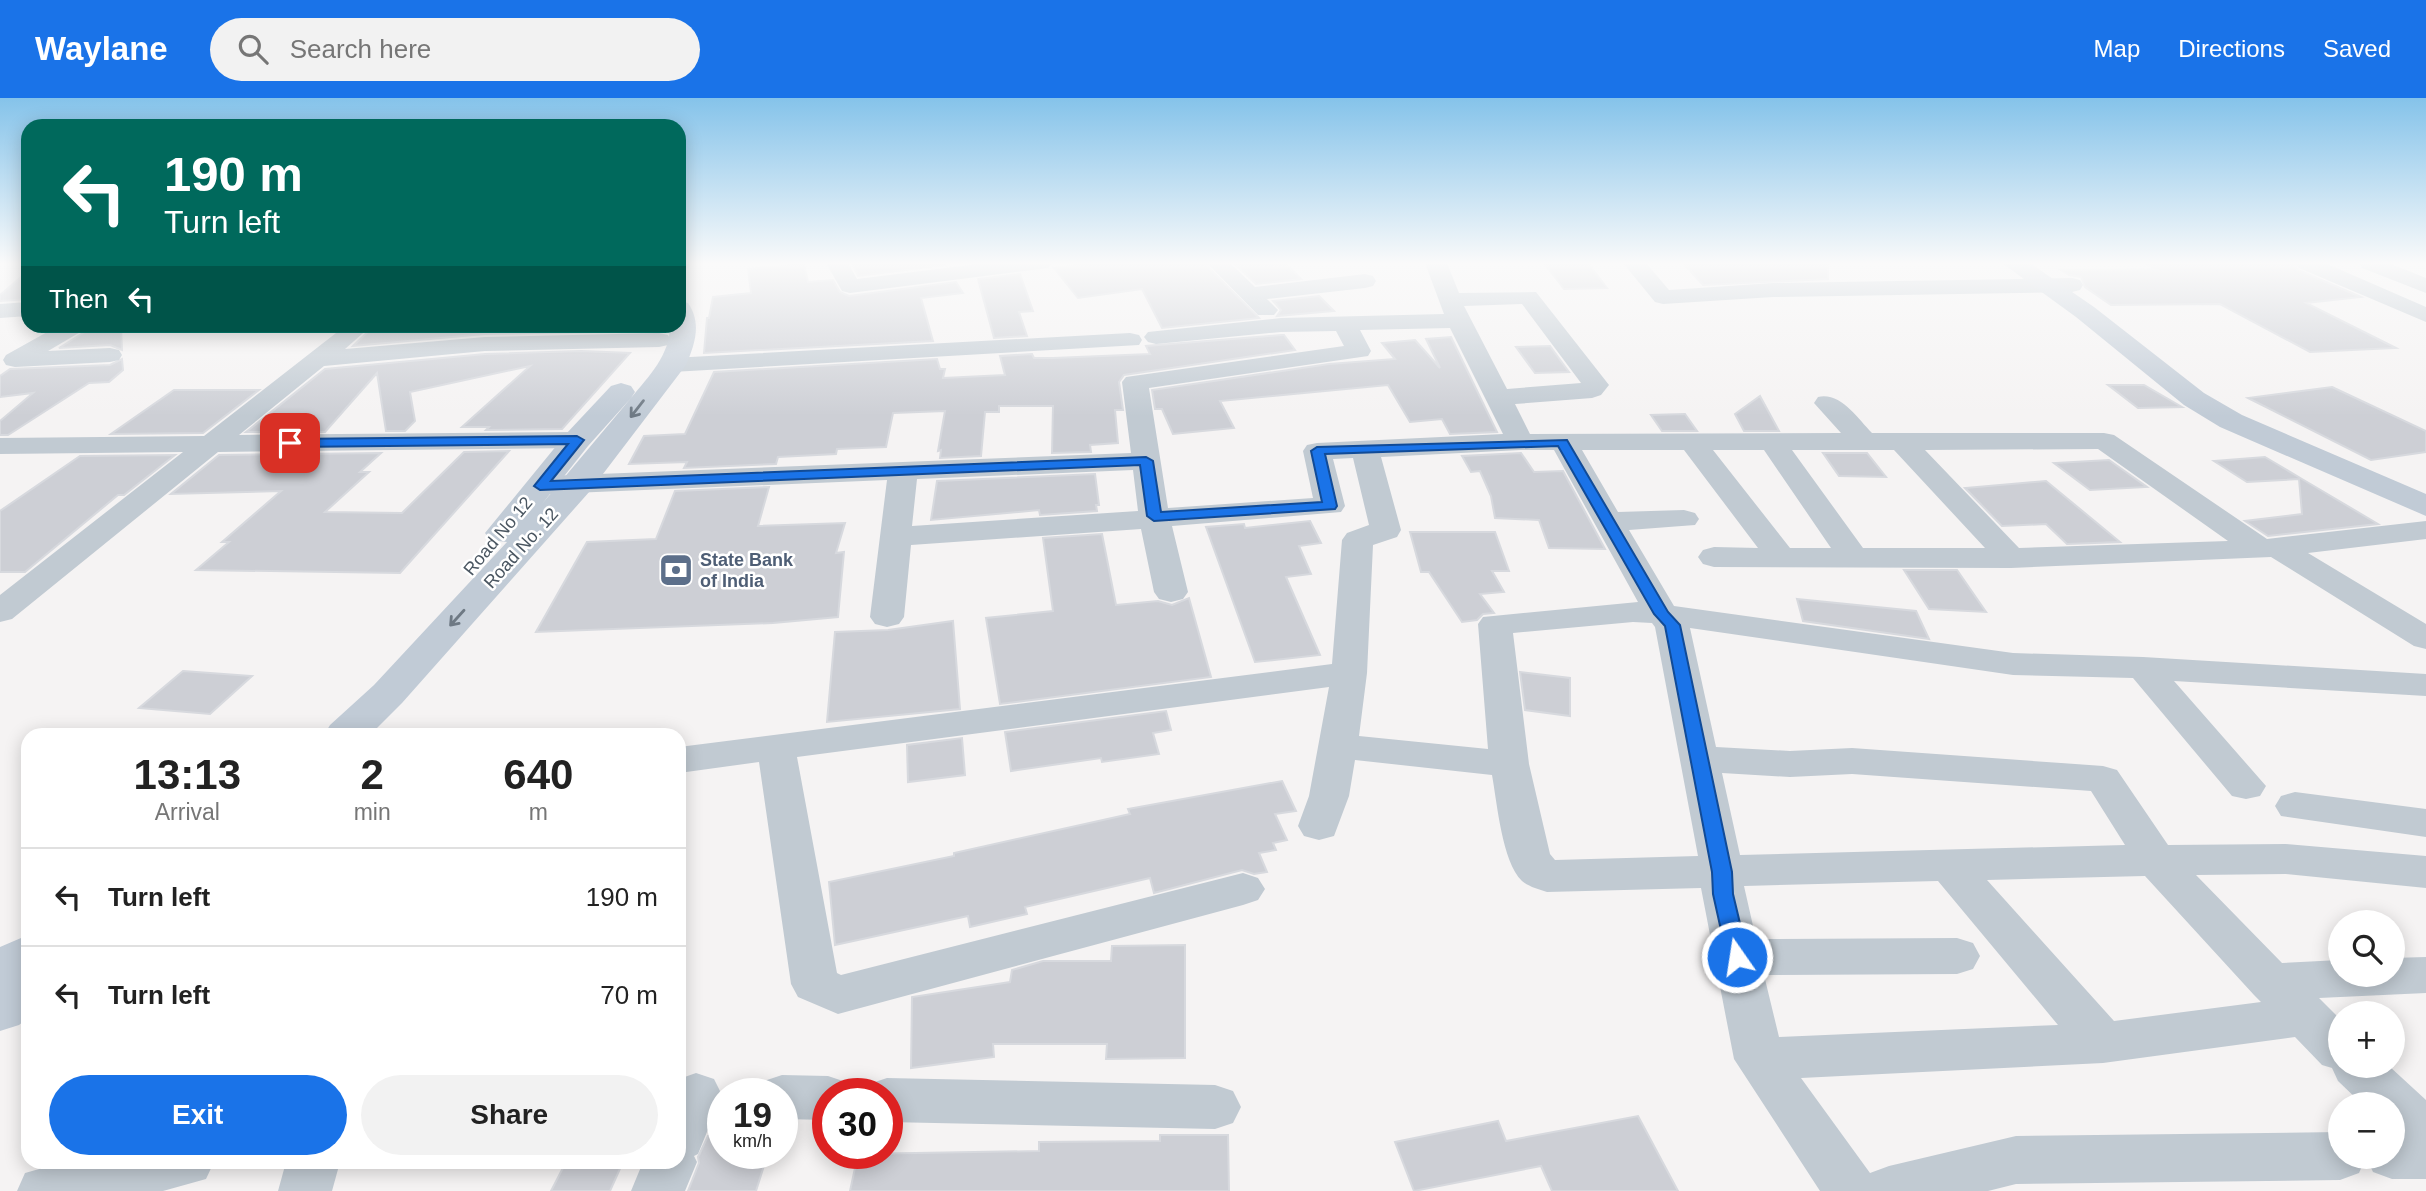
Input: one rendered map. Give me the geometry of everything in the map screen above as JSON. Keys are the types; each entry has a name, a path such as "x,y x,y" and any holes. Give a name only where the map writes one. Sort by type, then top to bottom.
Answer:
{"main road":[{"path":"2088,314 2194,398 2231,421 2426,506"},
{"path":"2115,314 2225,398 2258,417 2426,489"},
{"name":"Road No. 12","path":"352,728 388,694 579,484 665,343 681,347 684,333"},
{"name":"Road No 12","path":"323,728 489,550 577,440 665,343"},
{"path":"0,974 21,960"},
{"path":"0,1010 21,994"}],"street":[{"path":"1270,314 1281,325"},
{"path":"1156,337 1426,314"},
{"path":"1455,314 1521,442"},
{"path":"1497,398 1592,390 1596,386 1541,314"},
{"path":"1171,592 1154,516 1135,382 1360,351 1344,323"},
{"path":"11,359 61,333"},
{"path":"4,606 351,333"},
{"path":"320,359 485,344 1130,340"},
{"path":"11,359 110,355"},
{"path":"1827,403 1865,442"},
{"path":"0,446 577,440"},
{"path":"1772,441 1854,558"},
{"path":"895,537 1154,516 1330,506 1317,451 1521,442 2104,441 2270,549 2426,639"},
{"path":"1563,442 1662,614 1672,625 1722,872 1723,894 1759,1059 1851,1191"},
{"path":"1692,442 1781,557"},
{"path":"1902,442 2011,558"},
{"path":"1319,826 1329,796 1349,673 1358,540 1386,530 1365,448"},
{"path":"540,486 1146,461"},
{"path":"887,617 903,471"},
{"path":"1608,521 1684,519"},
{"path":"1714,557 2011,558 2270,549 2426,530"},
{"path":"2426,685 2143,668 2013,664 1633,612 1495,624 1509,764 1529,854 1536,869 1547,876 2286,859 2426,873"},
{"path":"2143,668 2246,786"},
{"path":"686,760 1349,673"},
{"path":"1338,746 1509,764"},
{"path":"776,748 814,984 838,995 1242,888"},
{"path":"1700,759 1790,764 1852,761 2103,779 2157,860 2271,982 2328,1038"},
{"path":"2295,806 2426,823"},
{"path":"1951,867 2104,1043"},
{"path":"1737,957 1957,956"},
{"path":"2271,982 2426,975"},
{"path":"1759,1059 2104,1043 2305,1016"},
{"path":"2368,1078 2426,1134"},
{"path":"903,1100 1215,1107"},
{"path":"2405,1156 2426,1155"},
{"path":"1889,1191 2016,1160 2328,1156"},
{"path":"44,1191 152,1169"},
{"path":"306,1191 311,1169"},
{"path":"658,1191 667,1169"}],"building":[{"path":"710,314 925,314 933,341 704,353"},
{"path":"987,314 1020,314 1027,336 994,338"},
{"path":"1155,314 1255,314 1259,318 1162,328"},
{"path":"2239,314 2328,314 2396,348 2310,352"},
{"path":"83,333 121,333 122,350 110,345 59,348"},
{"path":"367,333 539,333 485,334 353,346"},
{"path":"1284,335 1295,350 1124,375 1119,382 1123,410 1115,410 1118,443 1090,445 1091,452 1052,453 1053,406 999,406 999,412 985,412 981,456 940,458 941,450 938,451 945,411 893,413 886,447 837,449 836,454 778,457 776,464 684,468 687,462 629,464 644,436 685,434 714,372 937,359 940,369 945,369 943,378 1005,375 1000,356 1032,354 1034,358 1053,358 1150,354 1146,346"},
{"path":"1451,337 1497,432 1450,434 1442,419 1410,422 1388,385 1220,401 1234,428 1173,434 1162,409 1155,409 1152,390 1329,364 1395,359 1382,343 1415,340 1440,368 1426,339"},
{"path":"1550,346 1569,372 1535,373 1516,347"},
{"path":"581,351 630,353 562,429 486,430 489,427 462,427 530,366 410,392 415,421 405,431 386,431 377,373 325,432 246,432 325,369 485,354"},
{"path":"122,359 123,370 109,382 89,383 8,435 0,435 0,421 33,393 0,397 0,376 10,369 110,365"},
{"path":"2108,385 2144,385 2182,407 2138,408"},
{"path":"2332,387 2426,431 2426,452 2371,460 2248,398"},
{"path":"174,390 259,390 203,433 111,434"},
{"path":"1760,396 1779,431 1744,431 1735,414"},
{"path":"1685,414 1697,431 1662,431 1651,415"},
{"path":"509,451 400,573 196,570 229,542 222,542 281,491 171,494 219,455 381,453 360,472 369,472 325,512 402,513 464,452"},
{"path":"1521,453 1534,472 1563,471 1605,549 1549,548 1539,520 1495,518 1491,496 1480,471 1471,472 1462,456"},
{"path":"1823,453 1867,453 1886,477 1839,476"},
{"path":"175,455 124,495 118,495 25,572 0,572 0,511 80,456"},
{"path":"2265,457 2378,524 2268,536 2245,521 2302,514 2299,479 2247,482 2214,461"},
{"path":"2109,460 2147,487 2090,490 2054,463"},
{"path":"1095,474 1099,505 1096,505 1097,511 1040,515 1039,510 931,520 937,481"},
{"path":"2046,481 2120,542 2067,544 2046,524 2002,526 1965,488"},
{"path":"769,487 758,526 845,523 836,553 844,552 838,617 773,623 536,632 587,542 656,539 675,491"},
{"path":"1310,521 1321,543 1299,546 1311,574 1286,577 1320,655 1255,662 1206,527 1244,524 1245,528"},
{"path":"1410,532 1495,532 1509,571 1492,571 1504,592 1480,594 1494,613 1483,614 1477,620 1462,622 1429,572 1421,572"},
{"path":"1102,534 1116,605 1158,601 1172,605 1189,598 1211,677 1000,704 986,618 1053,611 1043,538"},
{"path":"1904,570 1957,570 1986,612 1929,609"},
{"path":"1797,599 1916,611 1929,639 1803,621"},
{"path":"953,621 960,709 827,722 835,632 888,630"},
{"path":"183,671 252,676 210,714 139,708"},
{"path":"1520,672 1570,678 1570,716 1525,710"},
{"path":"1166,711 1171,730 1153,733 1159,754 1102,762 1101,758 1011,771 1005,732"},
{"path":"962,738 965,775 908,782 907,745"},
{"path":"1282,781 1296,811 1275,814 1287,840 1273,843 1276,850 1259,853 1267,872 1254,874 1242,870 1154,893 1150,878 1025,907 1027,914 970,927 968,916 835,945 829,882 954,856 954,853 1130,814 1128,809"},
{"path":"1185,945 1185,1058 1106,1059 1107,1044 993,1044 994,1057 911,1068 912,997 1010,982 1012,970 1043,961 1111,961 1112,946"},
{"path":"1638,1116 1678,1191 1552,1191 1541,1166 1414,1191 1395,1142 1498,1121 1506,1141"},
{"path":"1160,1135 1228,1135 1229,1191 850,1191 855,1169 903,1169 903,1153 1039,1151 1039,1142 1160,1141"},
{"path":"707,1138 707,1169 763,1169 756,1191 688,1191 699,1163 698,1157"},
{"path":"562,1169 620,1169 610,1191 551,1191"}],"place":[{"name":"State Bank of India","path":"676,570"}],"route":[{"path":"290,443 577,440 540,486 1146,461 1154,516 1330,506 1317,451 1563,442 1662,614 1672,625 1737,957"}]}
